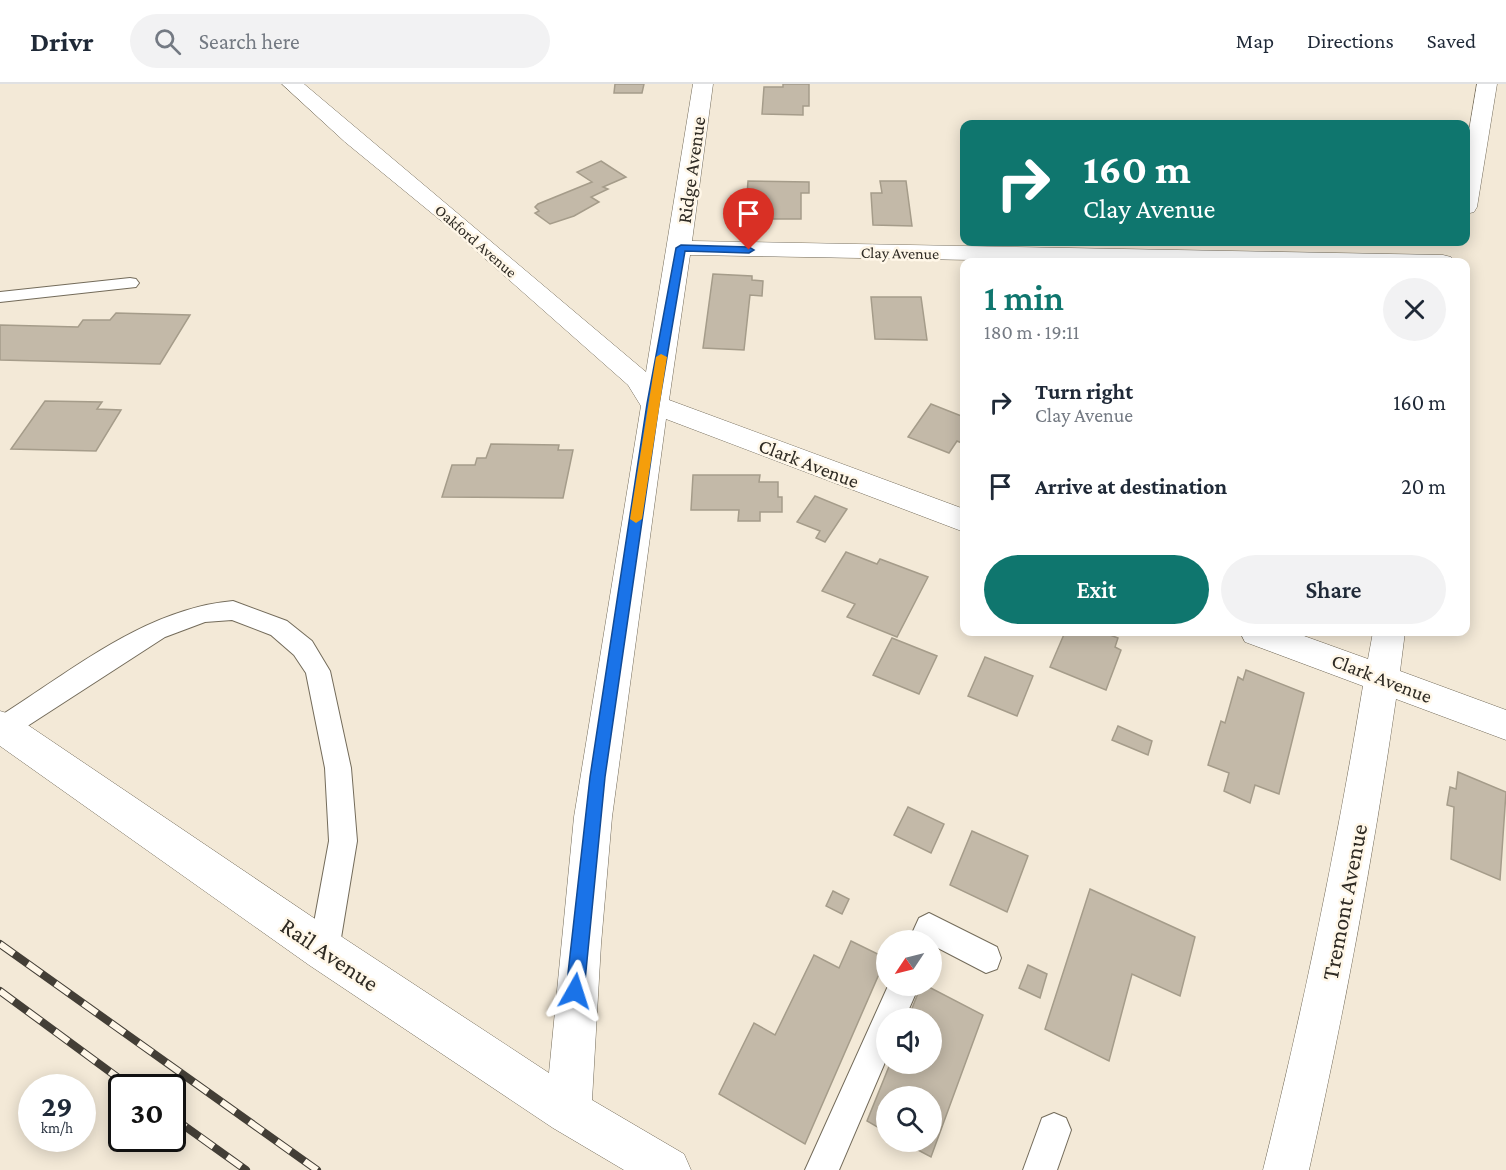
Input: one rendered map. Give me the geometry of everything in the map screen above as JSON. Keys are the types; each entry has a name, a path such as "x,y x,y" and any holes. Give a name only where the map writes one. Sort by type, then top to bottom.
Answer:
{"street":[{"name":"Oakford Avenue","path":"292,84 352,138 464,228 638,379 653,404"},
{"name":"Ridge Avenue","path":"569,1112 575,991 598,777 653,404 681,248 703,84"},
{"path":"1470,182 1486,84"},
{"name":"Clay Avenue","path":"681,248 1286,258"},
{"name":"Clark Avenue","path":"653,404 960,519"},
{"name":"Clark Avenue","path":"1268,636 1506,725"},
{"name":"Tremont Avenue","path":"1286,1170 1321,1022 1355,849 1388,636"},
{"name":"Rail Avenue","path":"1,727 324,950 569,1112 668,1170"}],"lane":[{"path":"0,297 130,283"},
{"path":"1,727 156,630 204,613 233,610 279,628 303,648 318,671 338,768 343,841 324,950"},
{"path":"942,935 986,958"},
{"path":"822,1170 876,1047"},
{"path":"1040,1170 1054,1130"}],"building":[{"path":"615,84 644,84 642,93 614,93"},
{"path":"783,84 809,84 809,106 803,106 803,115 762,114 764,87 783,87"},
{"path":"601,161 626,177 603,187 608,189 591,197 599,202 574,216 550,224 535,213 539,211 535,207 538,204 592,182 577,172"},
{"path":"748,181 809,182 809,193 801,193 801,219 758,219 759,195 747,195"},
{"path":"880,181 906,181 912,226 873,225 871,193 882,193"},
{"path":"713,274 752,276 752,280 763,281 762,296 750,295 744,350 703,348"},
{"path":"871,297 921,297 927,340 875,339"},
{"path":"116,313 190,315 160,364 0,360 0,325 78,327 83,320 110,320"},
{"path":"45,401 102,402 97,409 121,410 96,451 11,449"},
{"path":"931,404 960,415 960,442 957,441 949,453 908,437"},
{"path":"491,444 559,445 558,450 573,450 563,498 442,497 452,465 475,465 477,458 486,458"},
{"path":"693,475 760,475 759,482 778,482 778,497 782,497 782,512 760,512 760,521 738,521 739,510 691,510"},
{"path":"815,496 847,509 825,542 816,538 820,531 797,522"},
{"path":"846,552 877,564 880,559 928,577 897,637 847,617 855,604 822,591"},
{"path":"1063,636 1113,636 1118,638 1115,647 1121,650 1106,690 1050,667"},
{"path":"892,638 937,656 919,694 873,675"},
{"path":"985,657 1033,676 1017,716 968,696"},
{"path":"1246,670 1304,693 1279,794 1255,785 1250,803 1224,791 1229,773 1208,765 1221,721 1225,723 1238,677 1243,680"},
{"path":"1118,726 1152,741 1148,755 1112,740"},
{"path":"1458,772 1506,792 1500,880 1451,859 1454,807 1447,805 1450,787 1456,789"},
{"path":"908,807 944,824 931,853 894,835"},
{"path":"972,831 1028,856 1007,912 950,885"},
{"path":"1090,889 1195,937 1180,996 1132,974 1109,1061 1045,1029"},
{"path":"833,891 849,899 842,914 826,906"},
{"path":"851,941 876,953 876,981 805,1144 719,1094 754,1023 775,1035 814,955 839,968"},
{"path":"1028,965 1047,974 1040,998 1019,988"},
{"path":"942,994 983,1015 942,1127 942,1086 881,1086 886,1074 942,1074 942,1008 912,1008 917,996 942,996"},
{"path":"876,1099 876,1126 867,1121"},
{"path":"922,1152 933,1152 931,1157"}],"railway":[{"path":"0,944 317,1170"},
{"path":"0,991 113,1074"},
{"path":"186,1127 246,1170"}],"slow traffic":[{"path":"636,519 661,357"}],"route":[{"path":"575,991 598,777 653,404 681,248 749,250"}]}
